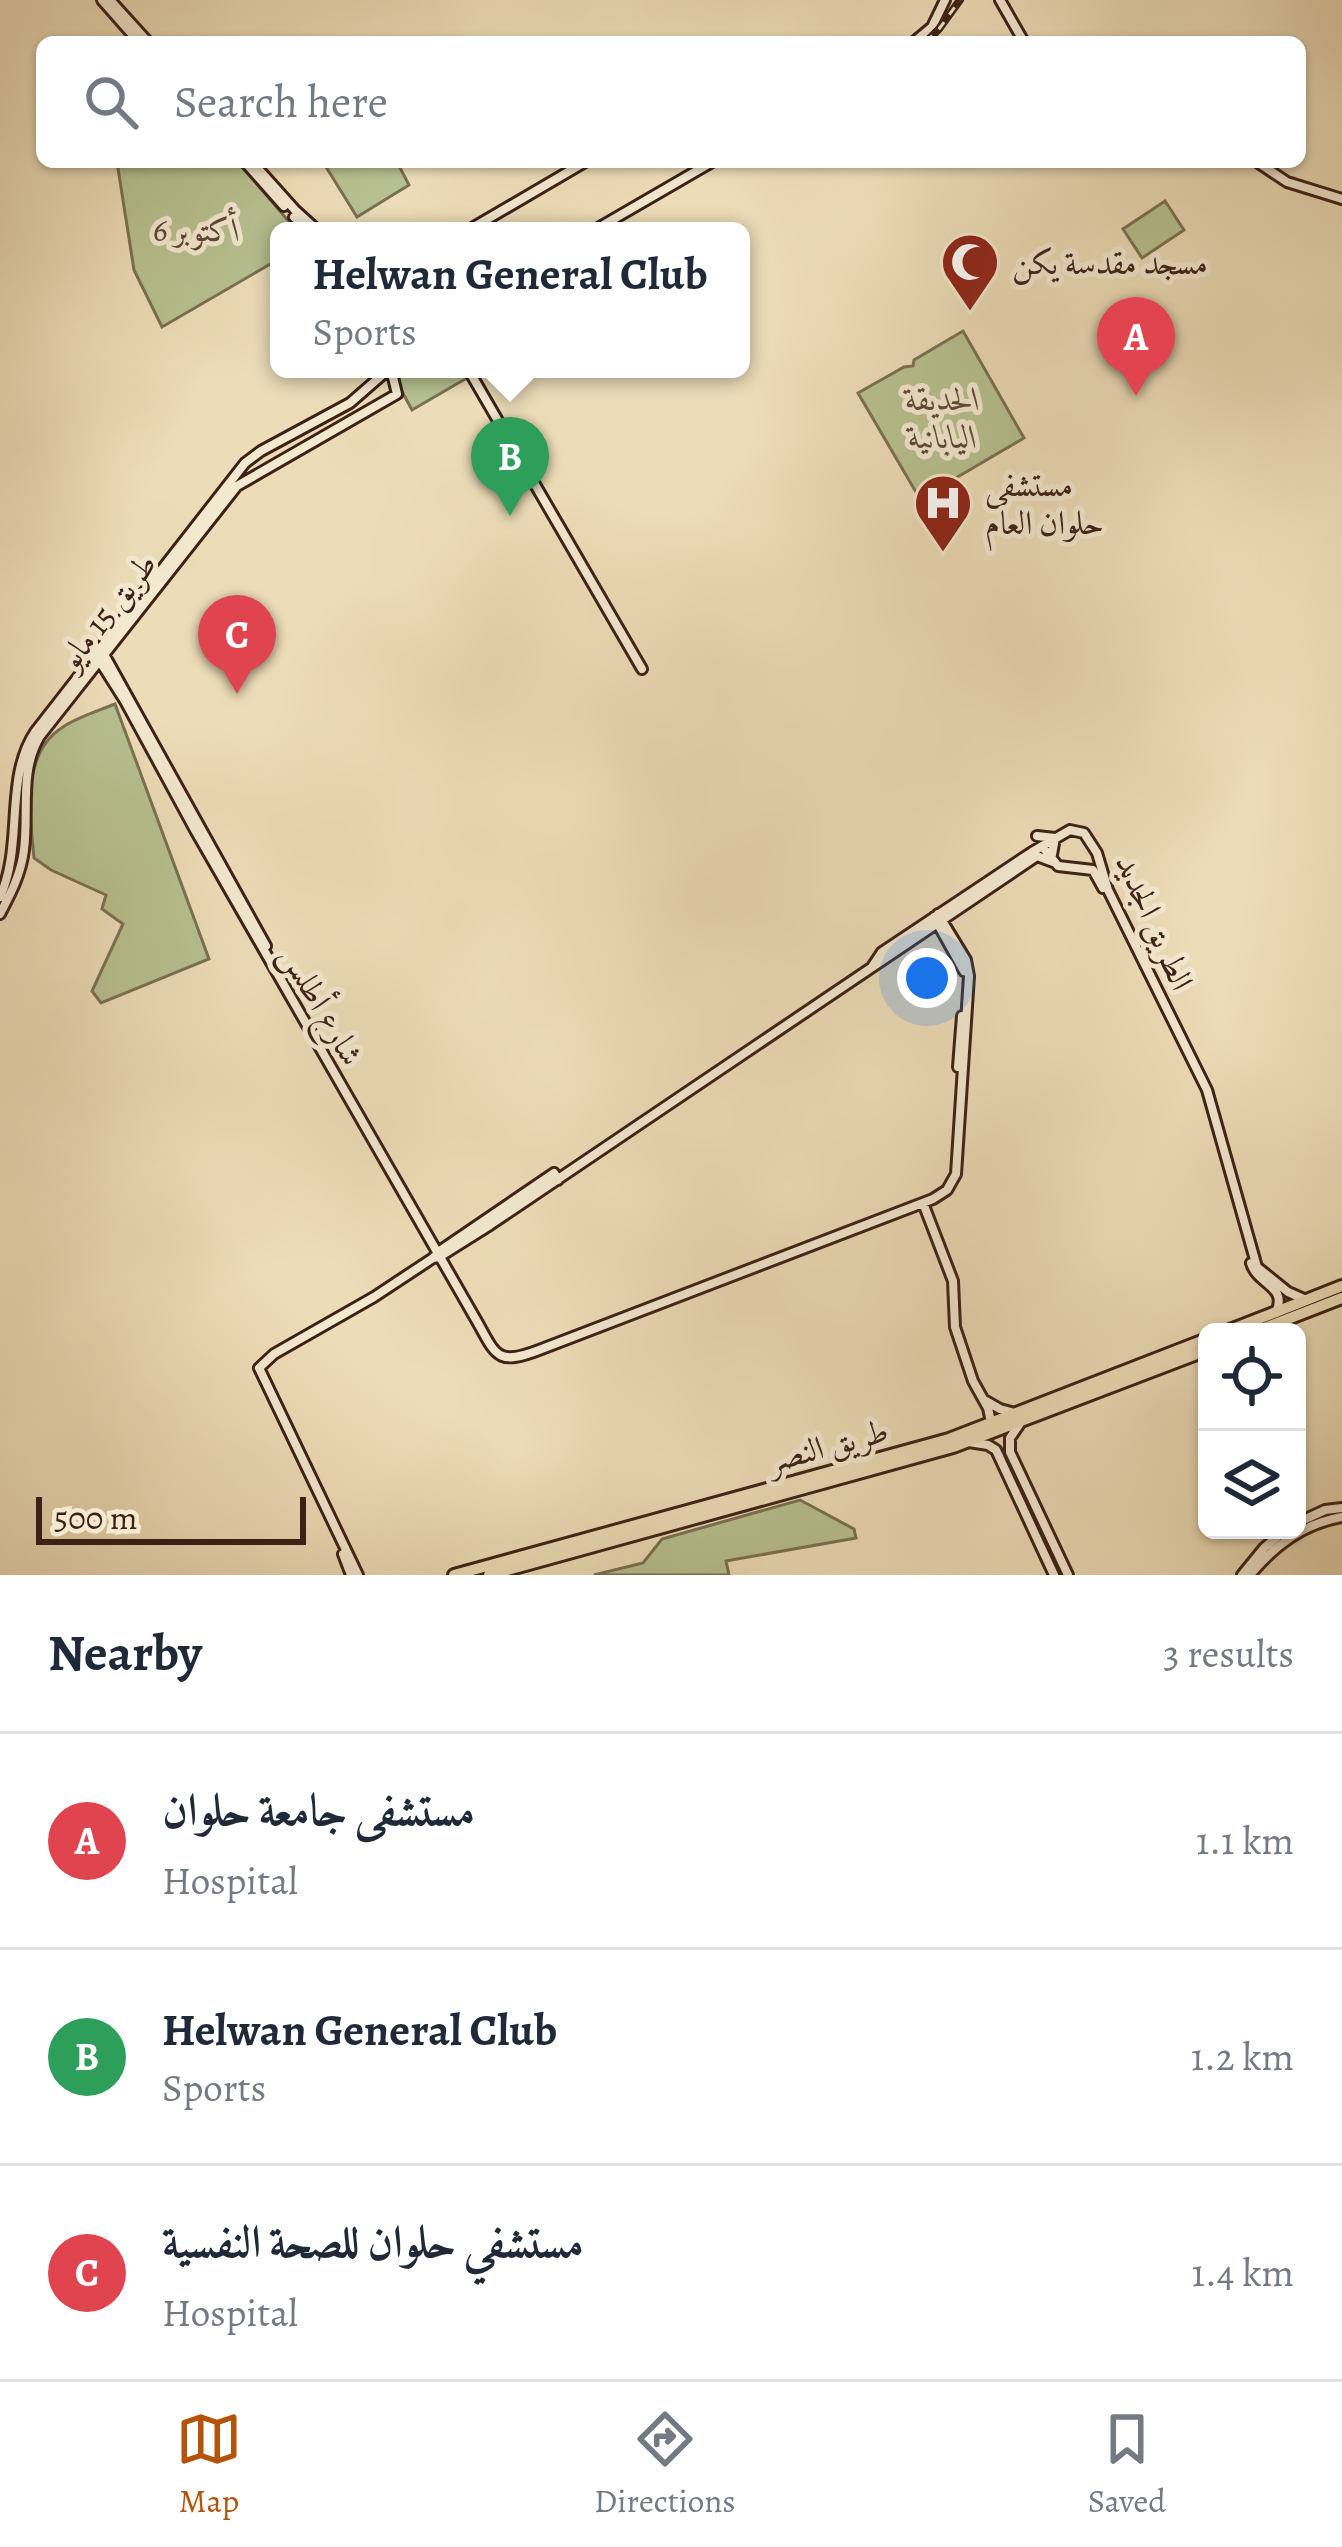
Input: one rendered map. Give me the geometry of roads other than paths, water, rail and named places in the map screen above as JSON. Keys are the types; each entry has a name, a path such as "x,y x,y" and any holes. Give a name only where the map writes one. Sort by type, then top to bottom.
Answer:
{"highway":[{"path":"1249,1323 1342,1286"},
{"path":"1277,1323 1342,1298"},
{"name":"طريق النصر","path":"451,1575 967,1442 1198,1343"},
{"name":"طريق النصر","path":"1148,1367 1198,1353"},
{"name":"طريق النصر","path":"793,1487 1020,1416"},
{"name":"طريق النصر","path":"490,1575 587,1543"}],"street":[{"path":"106,0 139,36"},
{"path":"921,36 932,27 945,0"},
{"path":"998,0 1019,36"},
{"path":"254,168 301,222"},
{"path":"255,168 308,222"},
{"path":"482,222 575,168"},
{"path":"609,222 702,168"},
{"path":"1266,168 1287,182 1342,199"},
{"path":"236,481 261,452 350,403 379,378"},
{"path":"236,481 398,394 393,378"},
{"path":"473,378 642,669"},
{"name":"طريق 15 مايو","path":"0,897 14,853 31,738 236,481"},
{"name":"شارع أطلس","path":"100,654 154,758 439,1255 498,1348 522,1354"},
{"name":"طريق 15 مايو","path":"0,914 22,863 24,768"},
{"name":"الطريق الجديد","path":"1055,838 1080,830 1092,843 1108,890 1211,1100 1257,1267 1288,1292 1308,1300"},
{"path":"938,918 1040,841 1055,838 1052,861"},
{"path":"1040,841 1052,861"},
{"path":"1084,867 1093,860 1092,843"},
{"path":"354,1575 259,1368 274,1354 439,1255 872,967 882,952 1037,856 1052,861"},
{"name":"الطريق الجديد","path":"1052,861 1063,868 1093,870 1202,1087 1253,1270 1280,1298 1275,1313"},
{"path":"522,1354 947,1190 953,1174 964,979 961,962 938,918"},
{"path":"522,1354 922,1198 944,1186 953,1174"},
{"path":"922,1203 953,1281 955,1328 991,1422"},
{"path":"980,1396 1020,1416 1010,1438 1010,1465 1054,1575"},
{"path":"967,1442 991,1446 1010,1465 1068,1575"},
{"path":"1306,1519 1325,1510 1341,1512"},
{"path":"1246,1575 1288,1538 1341,1512"},
{"path":"1246,1575 1275,1539"}],"railway":[{"path":"932,36 960,0"}],"place":[{"name":"مسجد مقدسة يكن","path":"970,313"},
{"name":"مستشفى جامعة حلوان","path":"1136,396"},
{"name":"Helwan General Club","path":"510,516"},
{"name":"مستشفى حلوان العام","path":"943,554"},
{"name":"مستشفي حلوان للصحة النفسية","path":"237,694"}],"park label":[{"name":"6 أكتوبر","path":"197,229"},
{"name":"الحديقة اليابانية","path":"943,417"}]}
